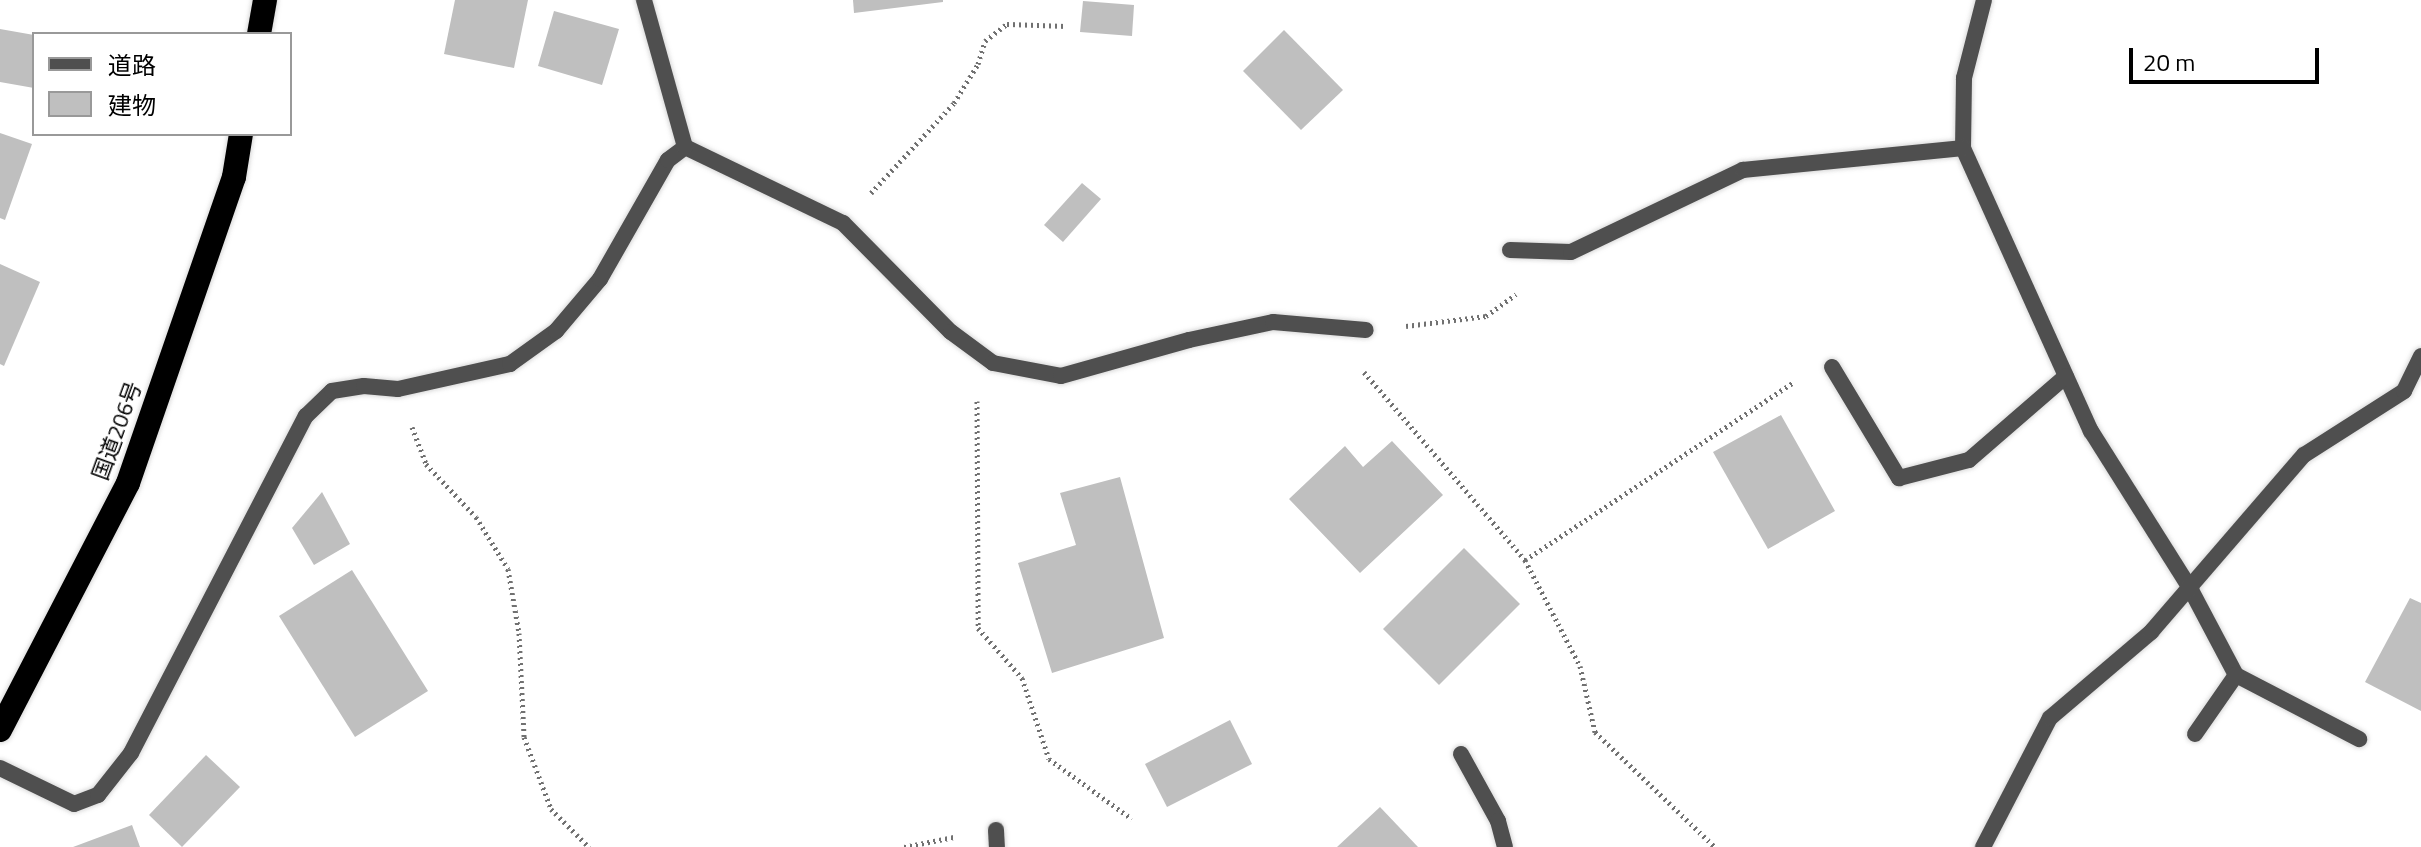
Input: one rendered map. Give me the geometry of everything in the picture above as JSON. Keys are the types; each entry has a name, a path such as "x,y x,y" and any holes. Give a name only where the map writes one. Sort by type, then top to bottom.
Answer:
{"highway":[{"path":"259,32 265,0"},
{"name":"国道206号","path":"0,730 128,483 234,177 241,136"}],"street":[{"path":"644,0 685,147 843,223 951,332 993,363 1061,376 1189,340 1273,322 1366,330"},
{"path":"1984,0 1964,78 1963,148 2091,431 2191,590 2236,675 2359,739"},
{"path":"0,768 74,804 98,795 131,753 306,416 332,391 364,386 398,389 510,364 556,331 600,279 668,160 685,147"},
{"path":"1510,250 1571,252 1743,170 1963,148"},
{"path":"1983,847 2050,718 2151,632 2191,590 2304,455 2404,391 2421,356"},
{"path":"1832,367 1899,478 1969,460 2066,376"},
{"path":"2195,734 2236,675"},
{"path":"1461,754 1498,821 1505,847"}],"path":[{"path":"843,223 954,103 978,64 985,41 1007,24 1066,26"},
{"path":"1366,330 1486,316 1571,252"},
{"path":"1335,328 1347,352 1525,560 1580,666 1595,732 1715,847"},
{"path":"977,352 978,628 1022,678 1049,759 1132,819"},
{"path":"1525,560 1823,362 1832,367"},
{"path":"398,389 426,464 476,517 508,569 519,633 524,737 551,809 589,847"},
{"path":"904,847 996,839"}],"building":[{"path":"455,0 528,0 514,68 444,54"},
{"path":"853,0 943,0 943,2 854,13"},
{"path":"1083,1 1134,5 1132,36 1080,32"},
{"path":"554,11 619,29 602,85 538,66"},
{"path":"0,29 32,35 32,88 0,82"},
{"path":"1284,30 1343,90 1301,130 1243,71"},
{"path":"0,133 32,144 5,220 0,218"},
{"path":"1082,183 1101,199 1063,242 1044,225"},
{"path":"0,264 40,282 4,366 0,364"},
{"path":"1781,415 1835,511 1768,549 1713,452"},
{"path":"1392,441 1443,495 1360,573 1289,499 1345,446 1363,467"},
{"path":"1120,477 1164,638 1052,673 1018,563 1076,545 1060,493"},
{"path":"322,492 350,544 314,565 292,528"},
{"path":"1464,548 1520,604 1439,685 1383,629"},
{"path":"352,570 428,691 355,737 279,616"},
{"path":"2410,598 2421,603 2421,711 2365,682"},
{"path":"1230,720 1252,764 1167,807 1145,764"},
{"path":"206,755 240,787 182,847 149,815"},
{"path":"1380,807 1418,847 1337,847"},
{"path":"132,825 140,847 73,847"}]}
